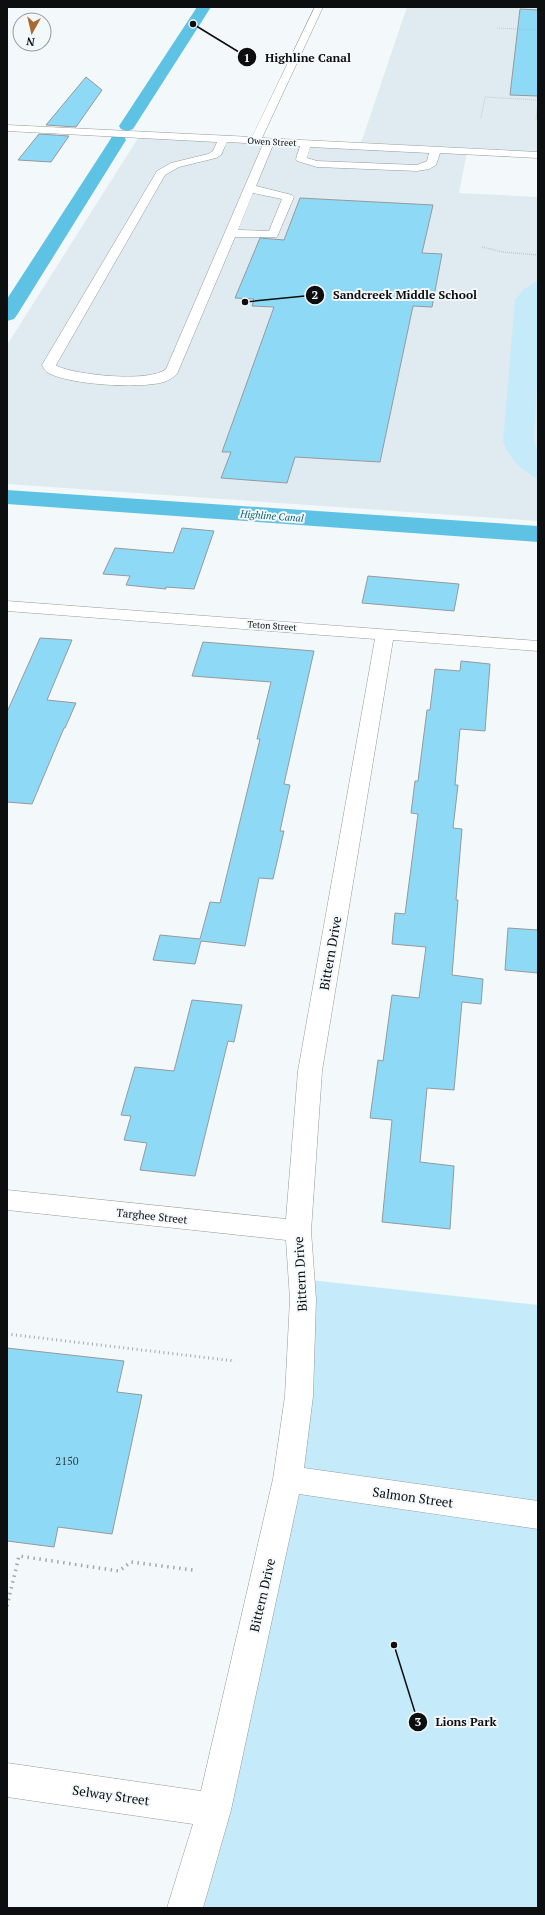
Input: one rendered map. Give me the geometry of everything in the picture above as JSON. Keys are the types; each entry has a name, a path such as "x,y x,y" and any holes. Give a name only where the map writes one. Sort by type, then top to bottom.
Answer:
{"street":[{"path":"255,141 319,7"},
{"name":"Owen Street","path":"7,128 538,155"},
{"path":"223,140 217,153 212,156 175,165 160,173 50,365 51,369 63,374 79,377 143,381 158,380 172,371 269,142"},
{"path":"306,144 302,158 304,161 333,164 425,168 432,163 435,150"},
{"path":"230,233 273,235 288,197 260,190 249,189"},
{"name":"Teton Street","path":"7,606 538,646"},
{"name":"Bittern Drive","path":"185,1908 214,1810 288,1480 300,1396 303,1299 298,1231 310,1071 385,634"},
{"name":"Targhee Street","path":"7,1200 298,1231"},
{"name":"Salmon Street","path":"288,1480 538,1515"},
{"name":"Selway Street","path":"7,1780 214,1810"}],"path":[{"path":"497,28 538,30"},
{"path":"481,118 485,97 538,100"},
{"path":"536,120 538,102"},
{"path":"482,247 510,253 538,255"},
{"path":"7,1334 235,1361"},
{"path":"7,1606 19,1556 119,1571 131,1562 193,1570"}],"shaded area":[{"path":"407,7 538,7 538,155 467,152 459,193 538,197 538,521 7,484 7,345 140,135 360,146"},
{"path":"538,281 538,367 534,440 538,452 538,479 526,472 517,464 503,442 515,300 524,289"},
{"path":"301,1279 538,1305 538,1908 185,1908 288,1480"}],"building":[{"path":"520,9 538,10 538,96 510,95"},
{"path":"86,77 102,90 76,127 46,125"},
{"path":"39,134 69,136 51,162 18,160"},
{"path":"300,198 433,205 422,253 442,254 432,307 413,306 380,462 295,457 287,483 221,478 231,452 222,452 274,307 252,306 254,299 235,298 260,238 284,240"},
{"path":"182,528 214,531 194,589 166,587 166,589 126,585 130,576 103,574 115,548 173,553"},
{"path":"368,576 459,584 454,611 362,603"},
{"path":"40,638 72,640 47,700 76,703 32,804 7,802 7,712"},
{"path":"203,642 314,651 284,784 290,785 280,831 284,831 273,879 259,878 245,946 201,941 195,964 153,960 160,935 200,939 210,902 220,903 260,739 257,739 271,682 192,676"},
{"path":"461,661 490,664 485,731 460,729 455,785 458,785 453,828 462,829 452,975 483,979 481,1004 462,1002 454,1090 427,1088 420,1162 454,1166 450,1229 382,1222 392,1120 370,1118 378,1060 383,1061 392,995 419,998 426,947 392,944 395,913 405,914 418,814 411,813 415,781 418,781 427,710 430,710 435,669 460,671"},
{"path":"508,928 538,930 538,973 505,970"},
{"path":"192,1000 242,1005 234,1042 228,1041 195,1176 140,1170 147,1143 124,1140 131,1116 121,1115 135,1067 174,1071"},
{"path":"7,1348 124,1361 117,1392 142,1395 112,1534 58,1527 54,1547 7,1541"}],"waterway":[{"name":"Highline Canal","path":"127,126 204,7"},
{"name":"Highline Canal","path":"7,315 118,140"},
{"name":"Highline Canal","path":"7,497 538,534"}],"place":[{"name":"Highline Canal","path":"193,24"},
{"name":"Sandcreek Middle School","path":"245,302"},
{"name":"Lions Park","path":"394,1645"}]}
